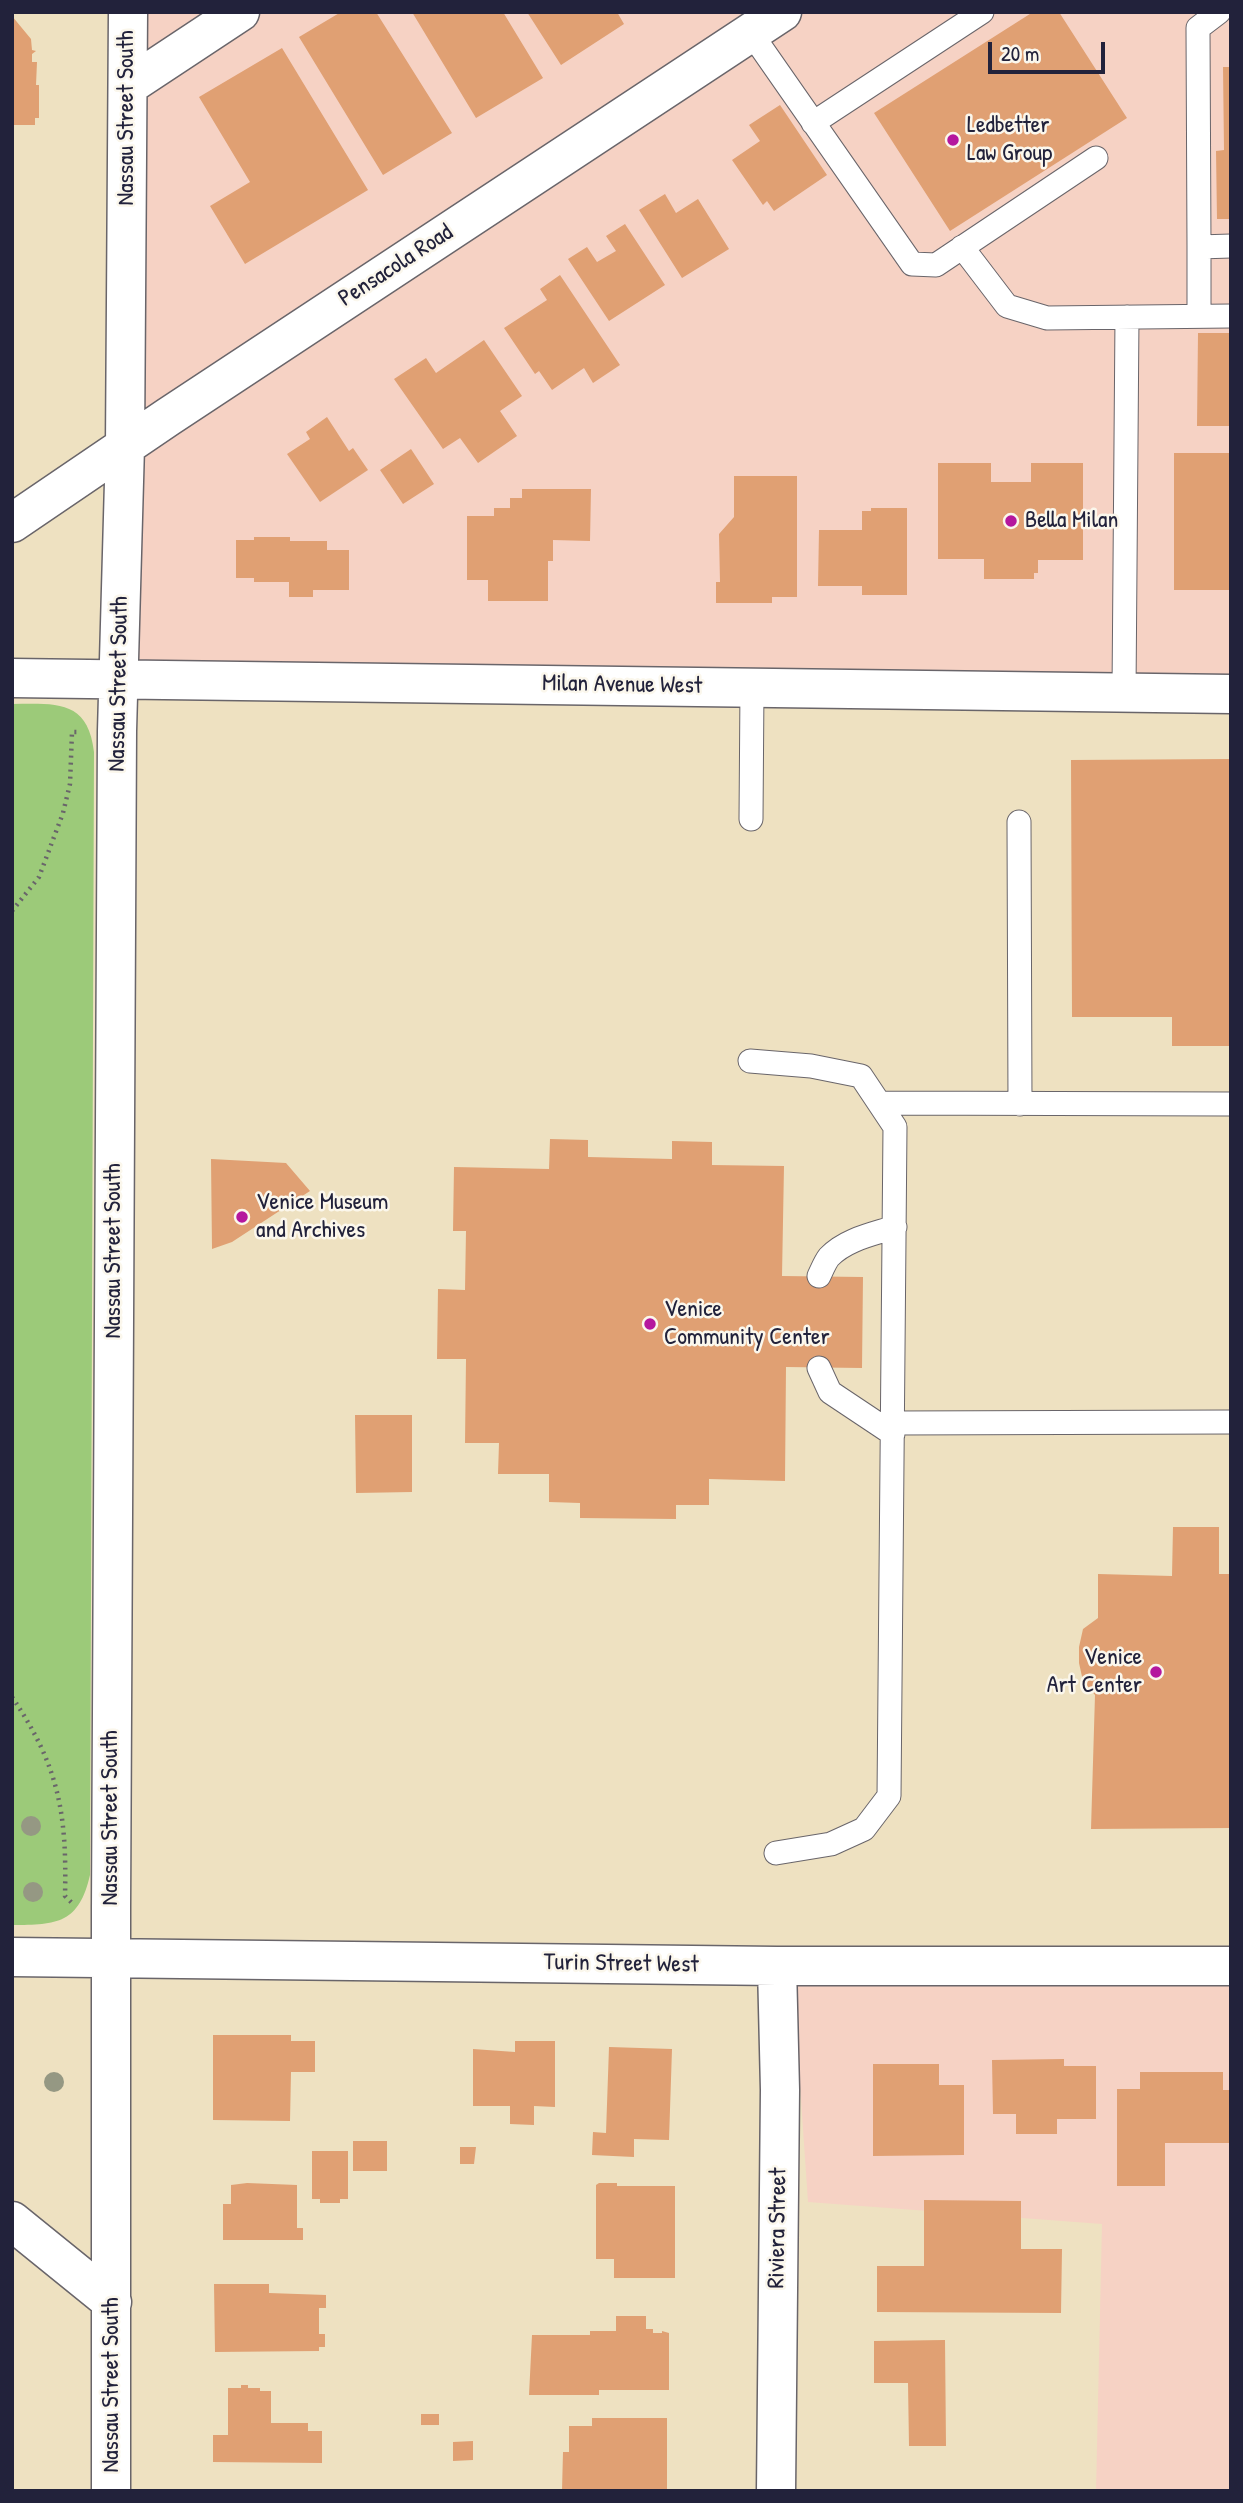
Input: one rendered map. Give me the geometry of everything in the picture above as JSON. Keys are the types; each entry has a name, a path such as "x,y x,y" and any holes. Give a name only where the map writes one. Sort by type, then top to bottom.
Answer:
{"street":[{"name":"Nassau Street South","path":"111,2491 118,678 125,446 128,12"},
{"path":"128,86 240,12"},
{"name":"Pensacola Road","path":"12,523 782,12"},
{"name":"Milan Avenue West","path":"12,678 1231,694"},
{"name":"Turin Street West","path":"12,1957 111,1956 777,1966 1231,1966"},
{"name":"Riviera Street","path":"776,2491 779,2104 777,1966"},
{"path":"12,2221 112,2302"}],"lane":[{"path":"814,123 982,12"},
{"path":"1199,315 1198,28 1219,12"},
{"path":"751,33 912,264 936,265 1096,158"},
{"path":"1199,247 1231,246"},
{"path":"962,247 1007,306 1046,318 1231,316"},
{"path":"1124,692 1127,317"},
{"path":"751,819 752,687"},
{"path":"1019,822 1020,1104"},
{"path":"750,1061 811,1066 861,1076 895,1127 889,1796 864,1829 831,1844 776,1853"},
{"path":"879,1103 1231,1104"},
{"path":"819,1276 828,1258 840,1248 895,1227"},
{"path":"819,1368 830,1392 893,1428 1231,1422"}],"path":[{"path":"12,911 39,877 63,813 70,785 72,732 92,732"},
{"path":"12,1697 42,1748 55,1780 64,1821 65,1896 70,1903 79,1906"}],"shaded area":[{"path":"135,12 1231,12 1231,678 133,667"},
{"path":"792,1968 1231,1971 1231,2491 1096,2491 1102,2224 808,2202"}],"green space":[{"path":"12,704 42,704 67,708 85,722 94,752 90,1875 80,1903 64,1918 42,1924 12,1925"}],"building":[{"path":"341,12 376,12 452,133 383,175 299,37"},
{"path":"412,12 503,12 543,78 476,118"},
{"path":"527,12 617,12 624,24 561,65"},
{"path":"1033,12 1059,12 1127,118 950,231 874,113"},
{"path":"12,16 31,39 32,50 36,51 32,54 32,62 37,62 36,85 39,85 39,118 35,118 35,125 12,125"},
{"path":"282,48 368,190 245,264 210,206 250,182 199,97"},
{"path":"1223,67 1231,67 1231,219 1217,219 1216,151 1224,150"},
{"path":"780,105 827,175 774,211 767,201 763,205 732,160 760,141 749,125"},
{"path":"665,194 676,213 698,199 729,249 682,278 639,210"},
{"path":"625,224 665,285 609,321 568,259 587,247 597,262 616,251 606,236"},
{"path":"560,275 620,365 593,383 584,368 552,390 539,371 535,374 504,328 547,300 540,289"},
{"path":"1198,333 1231,333 1231,426 1197,426"},
{"path":"484,340 522,396 500,411 517,436 478,463 460,438 443,449 394,379 426,358 436,373"},
{"path":"327,417 349,451 353,448 368,470 320,502 287,454 310,439 306,432"},
{"path":"411,449 434,484 403,504 380,470"},
{"path":"1174,453 1231,453 1231,590 1174,590"},
{"name":"Bella Milan","path":"938,463 991,463 991,482 1031,482 1031,463 1083,463 1083,560 1038,560 1038,573 1034,573 1034,579 984,579 984,559 938,559"},
{"path":"734,476 797,476 797,597 772,597 772,603 716,603 716,582 720,582 719,534 734,517"},
{"path":"522,489 591,489 590,541 553,540 553,561 548,561 548,601 488,601 488,580 467,580 467,516 494,516 494,508 510,508 510,498 522,498"},
{"path":"871,508 907,508 907,595 862,595 862,586 818,586 819,530 862,530 862,511 871,511"},
{"path":"254,537 327,541 327,550 349,550 349,590 313,590 313,597 289,597 289,582 254,582 254,578 236,578 236,540 254,540"},
{"path":"1231,759 1231,1046 1172,1046 1172,1017 1072,1017 1071,760"},
{"name":"Venice Community Center","path":"550,1139 588,1140 588,1157 672,1159 672,1141 712,1142 712,1165 784,1166 782,1276 863,1277 862,1368 786,1367 785,1481 709,1479 709,1505 676,1505 676,1519 580,1518 580,1503 549,1502 549,1474 498,1474 499,1443 465,1443 466,1359 437,1359 438,1289 465,1290 466,1231 453,1231 454,1167 549,1169"},
{"name":"Venice Museum and Archives","path":"211,1159 286,1163 310,1191 232,1242 212,1249"},
{"path":"355,1415 412,1415 412,1492 356,1493"},
{"name":"Venice Art Center","path":"1173,1527 1219,1527 1219,1574 1231,1574 1231,1828 1091,1829 1095,1695 1083,1681 1079,1663 1083,1629 1098,1618 1098,1574 1172,1576"},
{"path":"213,2035 291,2035 291,2041 315,2041 315,2072 291,2072 290,2121 213,2120"},
{"path":"515,2041 555,2041 555,2107 534,2106 534,2125 510,2124 510,2106 473,2106 473,2049 515,2052"},
{"path":"609,2047 672,2049 669,2140 634,2139 634,2157 592,2155 593,2132 606,2133"},
{"path":"1064,2059 1064,2066 1096,2066 1096,2119 1057,2119 1057,2134 1016,2134 1016,2114 993,2114 992,2060"},
{"path":"873,2064 939,2064 939,2085 964,2085 964,2155 873,2156"},
{"path":"1140,2072 1223,2072 1223,2090 1231,2090 1231,2143 1165,2143 1165,2186 1117,2186 1117,2089 1140,2089"},
{"path":"353,2141 387,2141 387,2171 353,2171"},
{"path":"460,2147 476,2147 474,2164 460,2164"},
{"path":"312,2151 348,2151 348,2199 340,2199 340,2203 320,2203 320,2199 312,2199"},
{"path":"617,2183 617,2186 675,2186 675,2278 614,2278 614,2259 596,2259 596,2185"},
{"path":"231,2185 297,2185 297,2228 303,2228 303,2240 223,2240 223,2204 231,2204"},
{"path":"924,2200 1021,2201 1021,2249 1062,2249 1061,2313 877,2312 877,2266 924,2266"},
{"path":"214,2284 269,2284 269,2293 326,2295 326,2308 319,2308 319,2334 325,2334 325,2347 319,2347 319,2351 215,2352"},
{"path":"616,2316 646,2316 646,2329 653,2329 653,2333 669,2333 669,2390 599,2390 599,2395 529,2395 532,2335 590,2335 590,2331 616,2331"},
{"path":"945,2340 946,2446 909,2446 908,2383 874,2383 874,2341"},
{"path":"241,2385 260,2388 260,2391 271,2391 271,2423 308,2423 308,2431 322,2431 322,2463 213,2462 213,2435 228,2435 228,2388 241,2388"},
{"path":"421,2414 439,2414 439,2425 421,2425"},
{"path":"592,2418 667,2418 667,2491 562,2491 563,2452 569,2452 569,2426 592,2426"},
{"path":"473,2441 473,2460 453,2461 453,2442"}],"place":[{"name":"Ledbetter Law Group","path":"953,140"},
{"name":"Bella Milan","path":"1011,521"},
{"name":"Venice Museum and Archives","path":"242,1217"},
{"name":"Venice Community Center","path":"650,1324"},
{"name":"Venice Art Center","path":"1156,1672"}]}
